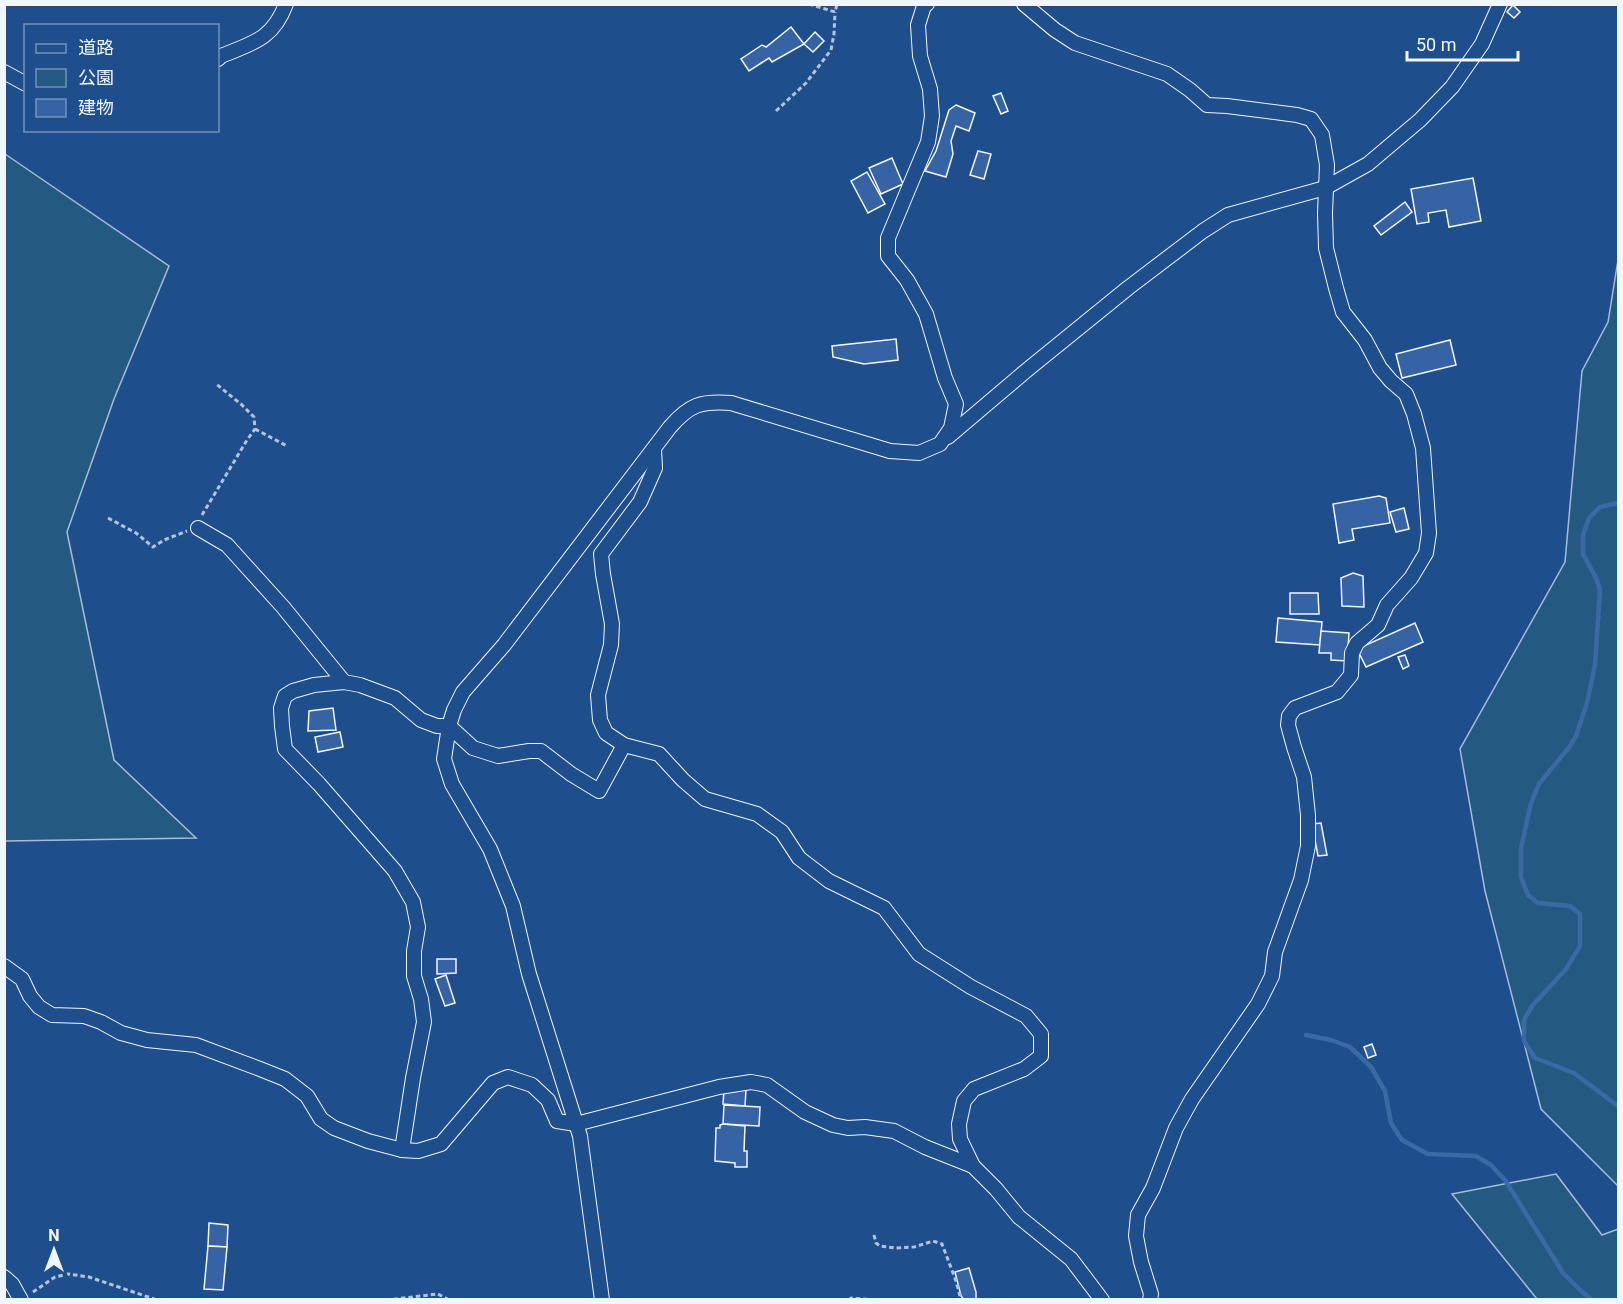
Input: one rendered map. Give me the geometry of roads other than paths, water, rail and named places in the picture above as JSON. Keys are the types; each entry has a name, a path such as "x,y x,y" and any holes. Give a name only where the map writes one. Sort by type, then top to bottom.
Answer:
{"street":[{"path":"219,58 260,40 281,18 286,4"},
{"path":"927,4 924,6 918,25 920,56 930,89 932,116 928,141 888,238 888,256 907,280 926,314 945,378 956,404 951,428 940,444"},
{"path":"1024,4 1055,30 1075,43 1167,74 1207,105 1297,115 1311,119 1322,135 1327,165 1326,248 1343,312 1365,340 1380,368 1406,394 1424,448 1429,532 1426,553 1411,579 1387,605 1378,625 1357,643 1353,653 1352,675 1337,692 1295,708 1289,716 1288,725 1304,777 1308,816 1308,846 1301,880 1275,952 1272,976 1258,1004 1181,1118 1153,1188 1138,1215 1136,1236 1150,1299"},
{"path":"602,1299 580,1136 529,974 513,906 490,849 452,784 444,759 448,726 463,692 504,645 680,416 692,407 710,402 731,403 890,451 919,453 940,444 1128,288 1203,231 1228,215 1325,188 1368,164 1419,120 1452,87 1482,45 1500,4"},
{"path":"4,72 24,83"},
{"path":"654,449 656,468 640,502 601,554 612,624 611,645 598,695 600,720 606,733 624,745 659,754 683,780 705,799 757,814 782,831 799,858 829,881 884,908 919,954 971,987 1026,1016 1041,1034 1041,1056 1024,1069 974,1089 964,1101 959,1124 960,1139 973,1166 996,1188 1019,1217 1071,1259 1102,1299"},
{"path":"198,528 227,545 283,607 344,682"},
{"path":"402,1150 424,1022 421,999 414,976 414,951 418,927 413,902 395,871 285,748 281,708 285,696 293,691 314,685 344,682 360,685 395,698 421,720 437,726 448,726 473,748 498,756 541,751 571,774 599,791 624,745"},
{"path":"4,966 22,979 30,996 39,1007 52,1016 84,1016 121,1033 147,1040 196,1045 260,1069 285,1079 307,1096 321,1119 334,1128 368,1141 402,1150 418,1151 441,1144 493,1083 508,1077 532,1085 540,1092 548,1100 557,1121 576,1124 719,1087 751,1082 767,1085 806,1112 833,1125 894,1131 925,1147 973,1166"},
{"path":"4,1277 25,1297"}],"waterway":[{"path":"1618,503 1600,507 1589,518 1583,535 1583,554 1600,590 1595,665 1587,703 1576,736 1539,784 1531,803 1521,848 1521,877 1528,895 1538,903 1570,906 1580,914 1580,946 1566,969 1532,1006 1524,1020 1524,1041 1535,1058 1574,1073 1618,1106"},
{"path":"1306,1035 1350,1047 1371,1067 1385,1091 1391,1123 1402,1140 1428,1154 1476,1156 1491,1165 1505,1180 1563,1273 1592,1300"}]}
